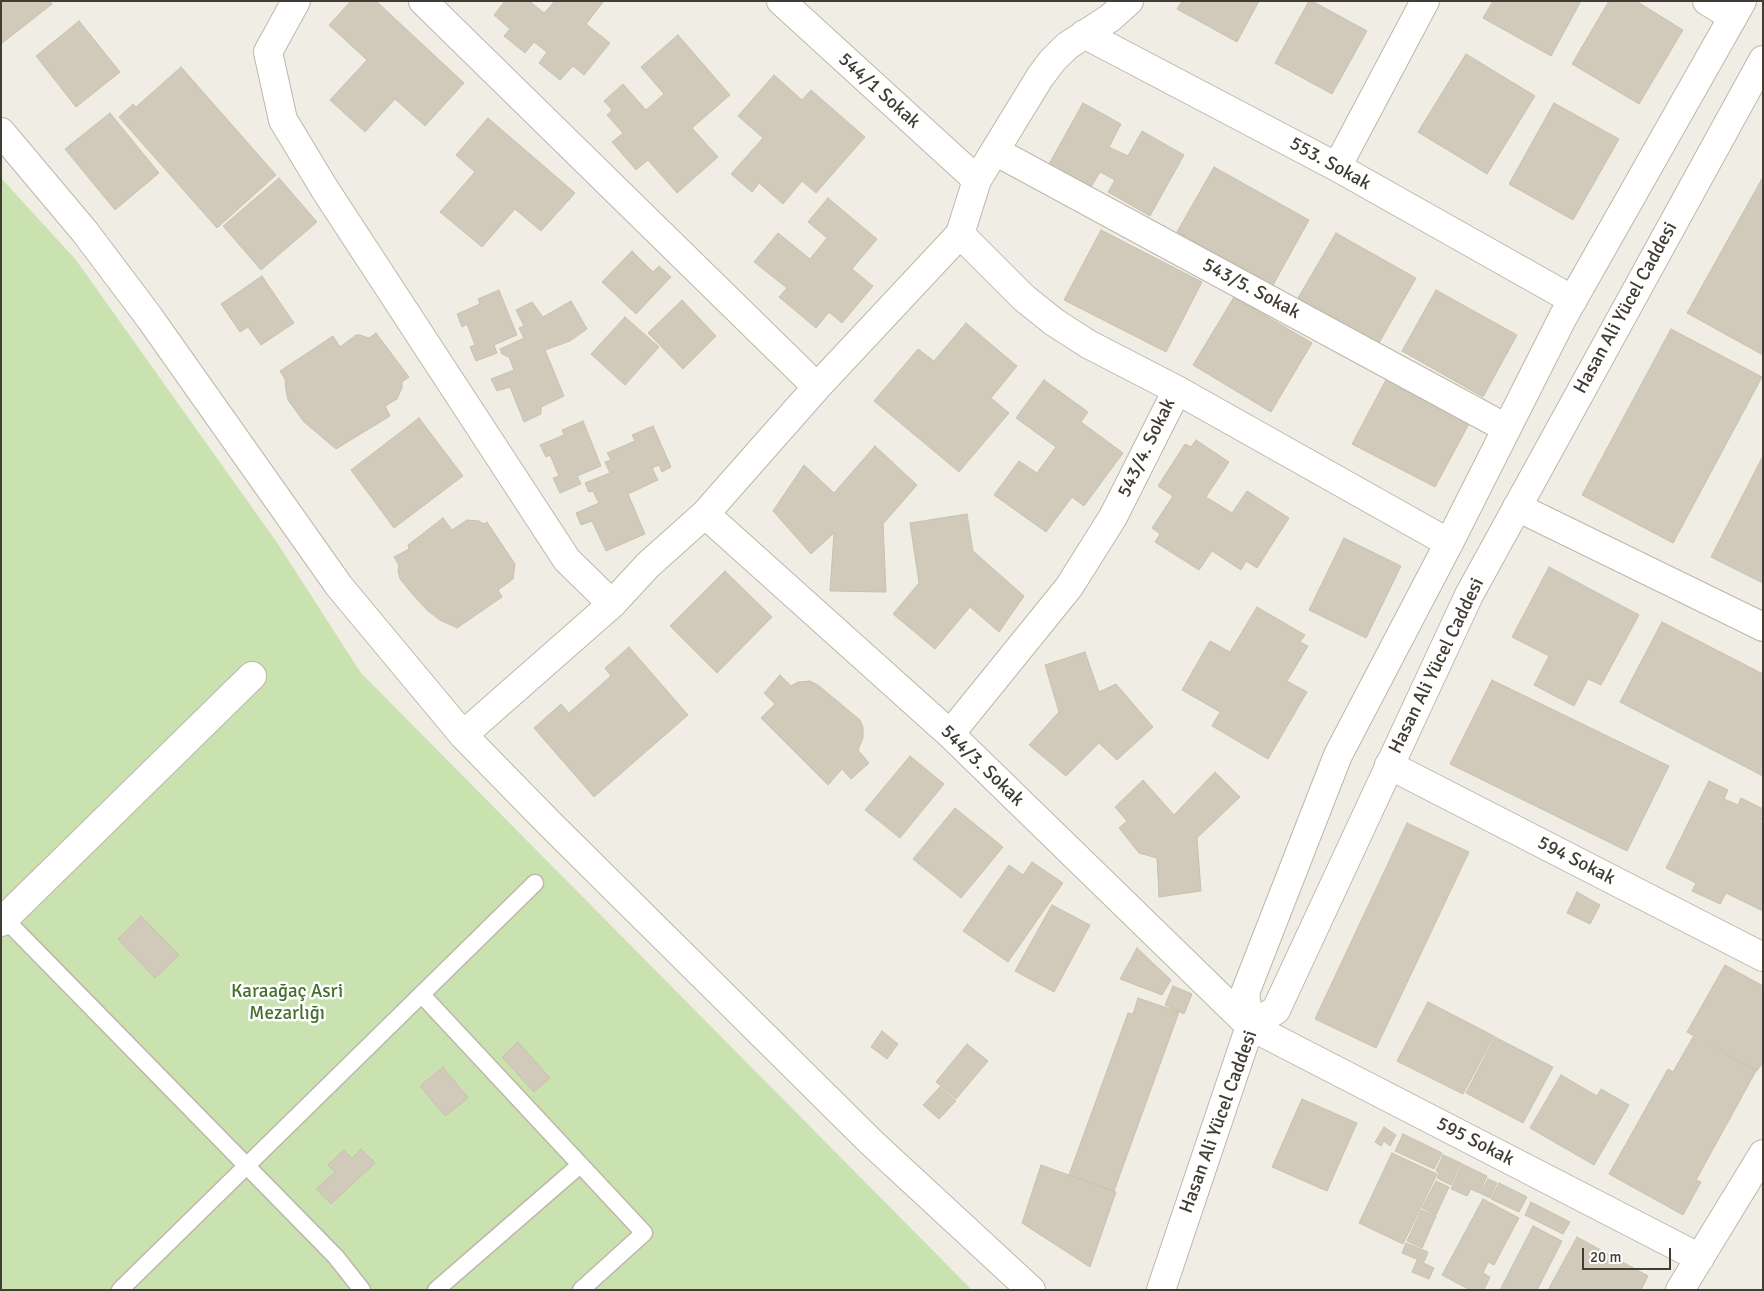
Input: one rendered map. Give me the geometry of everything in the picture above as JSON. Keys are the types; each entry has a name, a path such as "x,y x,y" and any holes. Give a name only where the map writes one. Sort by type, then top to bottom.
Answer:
{"street":[{"path":"296,1 268,52 283,120 324,188 567,560 612,604"},
{"path":"423,1 487,66 818,387"},
{"name":"544/1 Sokak","path":"781,1 977,180"},
{"path":"463,735 612,604 648,565 706,514 818,387 960,234 977,180 1052,60 1067,46 1110,18 1129,1"},
{"path":"1337,167 1425,1"},
{"path":"1250,1026 1246,992 1338,755 1573,300 1737,9 1707,1"},
{"name":"553. Sokak","path":"1084,34 1337,167 1573,300"},
{"name":"Hasan Ali Yücel Caddesi","path":"1167,1286 1250,1026 1276,1010 1469,595 1517,507 1755,89 1763,60"},
{"path":"1,132 85,232 150,317 339,586 463,735 865,1136 1031,1290"},
{"name":"543/5. Sokak","path":"995,151 1506,428"},
{"path":"960,234 1024,298 1054,322 1088,344 1176,390"},
{"name":"543/4. Sokak","path":"950,734 1068,588 1113,517 1176,390 1449,543"},
{"path":"1517,507 1763,627"},
{"name":"544/3. Sokak","path":"706,514 950,734 1250,1026"},
{"path":"2,918 252,676"},
{"name":"594 Sokak","path":"1389,765 1763,957"},
{"name":"595 Sokak","path":"1250,1026 1700,1258"},
{"path":"1680,1290 1763,1154"}],"lane":[{"path":"120,1290 535,883"},
{"path":"2,918 336,1257 362,1290"},
{"path":"422,995 644,1234 581,1290"},
{"path":"436,1290 580,1165"}],"green space":[{"name":"Karaağaç Asri Mezarlığı","path":"1,178 76,260 278,544 361,673 972,1290 1,1290"}],"building":[{"path":"1,1 50,1 52,4 1,44"},
{"path":"351,1 376,1 464,83 425,126 395,99 365,132 330,100 367,60 329,25"},
{"path":"505,1 529,1 544,13 555,1 604,1 586,24 610,43 584,75 573,66 560,80 539,63 547,52 534,42 525,53 504,36 510,29 494,15"},
{"path":"1182,1 1259,1 1237,42 1177,9"},
{"path":"1309,1 1367,31 1332,94 1275,63"},
{"path":"1493,1 1581,1 1551,56 1483,18"},
{"path":"1609,1 1636,1 1683,30 1639,104 1572,64"},
{"path":"79,21 120,72 76,107 36,56"},
{"path":"678,35 730,95 692,128 718,157 677,193 648,160 636,170 612,142 623,133 607,115 612,110 604,101 623,84 646,110 664,94 641,67"},
{"path":"1466,54 1535,96 1487,174 1418,132"},
{"path":"181,67 276,175 217,228 119,117 133,104 136,107"},
{"path":"774,75 802,100 811,90 865,137 816,193 802,181 783,204 759,183 752,192 731,174 763,138 738,116"},
{"path":"1083,103 1121,124 1109,147 1128,156 1142,131 1184,155 1150,216 1108,192 1115,180 1100,172 1091,187 1049,164"},
{"path":"1554,103 1619,139 1573,220 1509,184"},
{"path":"110,113 159,173 115,210 65,149"},
{"path":"488,118 575,193 541,231 515,209 482,247 440,212 475,172 456,155"},
{"path":"1214,167 1309,220 1273,285 1177,232"},
{"path":"1763,177 1763,355 1687,313"},
{"path":"279,178 317,222 261,270 223,226"},
{"path":"828,198 877,239 852,269 873,286 842,323 829,312 816,328 779,297 787,288 754,262 778,233 810,259 827,238 808,222"},
{"path":"1101,230 1202,282 1166,352 1064,300"},
{"path":"1336,233 1416,278 1379,343 1298,298"},
{"path":"632,251 653,272 659,266 671,277 636,314 602,282"},
{"path":"262,276 294,323 261,345 248,327 240,332 221,304"},
{"path":"499,290 517,335 494,345 497,353 476,361 470,347 475,345 467,324 462,327 457,314 480,304 478,299"},
{"path":"1436,290 1517,335 1483,397 1402,351"},
{"path":"1234,297 1312,343 1271,412 1193,365"},
{"path":"682,300 716,336 683,369 648,333"},
{"path":"571,301 587,329 570,341 545,350 564,396 541,407 541,414 524,422 510,387 497,391 491,379 514,370 509,357 502,354 500,349 524,338 519,328 524,326 516,310 532,302 543,317"},
{"path":"625,317 659,347 625,385 591,354"},
{"path":"966,323 1017,366 991,398 1009,413 959,472 874,401 918,349 934,361"},
{"path":"1671,329 1762,377 1673,543 1582,495"},
{"path":"376,333 409,377 402,382 402,388 397,399 385,406 390,416 336,449 304,422 288,400 285,379 280,371 333,336 340,347 356,335 369,338"},
{"path":"1387,378 1470,422 1435,487 1352,444"},
{"path":"1044,380 1088,412 1081,422 1123,453 1084,506 1072,497 1046,532 994,495 1019,461 1037,473 1056,447 1016,418"},
{"path":"419,418 463,476 394,528 351,470"},
{"path":"583,421 601,466 577,476 581,484 560,493 553,478 559,476 550,455 546,457 540,445 564,435 562,430"},
{"path":"653,426 671,467 662,472 659,465 652,468 658,480 628,494 645,534 606,551 592,521 581,525 576,513 599,503 593,491 589,492 585,483 610,473 605,462 611,460 607,453 635,441 632,435"},
{"path":"1196,440 1229,462 1206,497 1232,513 1247,491 1289,518 1257,568 1246,561 1241,570 1212,551 1199,570 1155,542 1160,534 1152,528 1173,496 1158,486 1185,444 1191,447"},
{"path":"875,446 917,485 883,524 886,592 830,591 834,533 811,554 773,511 804,465 834,493"},
{"path":"1763,456 1763,583 1711,557"},
{"path":"967,514 973,551 1024,596 999,632 970,607 935,649 893,614 919,583 910,523"},
{"path":"443,518 452,530 467,520 479,521 484,524 487,522 515,564 513,579 498,590 502,597 457,628 440,620 428,611 414,596 400,579 399,565 394,557 409,549 408,545"},
{"path":"1344,538 1401,566 1366,638 1309,610"},
{"path":"1549,567 1639,615 1601,685 1588,679 1574,706 1534,685 1549,656 1512,637"},
{"path":"725,571 772,617 717,673 670,626"},
{"path":"1257,607 1305,635 1300,642 1308,646 1287,681 1307,692 1268,759 1212,726 1220,712 1182,690 1210,641 1230,652"},
{"path":"1662,622 1763,674 1763,776 1620,702"},
{"path":"629,647 688,715 594,797 534,728 561,704 569,713 611,676 605,668"},
{"path":"1085,652 1099,692 1116,684 1153,727 1117,760 1099,743 1066,776 1029,745 1059,712 1045,665"},
{"path":"780,675 791,686 798,682 810,681 818,685 860,720 863,727 863,738 858,750 869,763 851,779 842,769 828,785 761,718 775,704 764,693"},
{"path":"1492,680 1669,766 1627,851 1450,764"},
{"path":"910,756 944,784 900,838 865,810"},
{"path":"1215,772 1240,797 1197,838 1201,891 1159,897 1157,858 1139,853 1119,828 1127,821 1115,807 1143,780 1174,815"},
{"path":"1709,781 1728,790 1724,799 1738,805 1741,798 1763,809 1763,817 1760,822 1763,823 1763,911 1726,893 1720,904 1692,891 1696,883 1666,868"},
{"path":"955,808 1003,847 961,898 913,859"},
{"path":"1407,823 1469,852 1376,1048 1315,1019"},
{"path":"1032,862 1063,883 1008,962 963,931 1009,865 1023,875"},
{"path":"1577,892 1600,905 1590,924 1567,913"},
{"path":"1052,905 1090,925 1054,992 1015,971"},
{"path":"141,916 179,955 155,978 118,939"},
{"path":"1137,948 1171,980 1162,995 1120,979"},
{"path":"1725,965 1763,986 1763,1062 1757,1071 1687,1032"},
{"path":"1173,986 1192,994 1184,1014 1165,1005"},
{"path":"1138,998 1179,1012 1114,1191 1069,1175 1128,1013 1133,1014"},
{"path":"1428,1002 1494,1036 1463,1094 1397,1061"},
{"path":"882,1031 898,1044 887,1059 871,1047"},
{"path":"1495,1037 1553,1067 1523,1123 1466,1093"},
{"path":"1693,1037 1756,1071 1696,1180 1701,1182 1683,1215 1609,1174 1668,1069 1673,1072"},
{"path":"518,1042 550,1078 534,1092 502,1057"},
{"path":"967,1044 988,1061 956,1099 936,1082"},
{"path":"443,1067 468,1098 445,1116 420,1086"},
{"path":"1561,1075 1597,1096 1601,1089 1629,1105 1594,1165 1530,1128"},
{"path":"940,1087 956,1101 939,1119 923,1105"},
{"path":"1302,1099 1357,1123 1327,1191 1272,1167"},
{"path":"1384,1127 1396,1135 1390,1146 1384,1141 1381,1146 1375,1142"},
{"path":"1403,1134 1442,1153 1434,1169 1395,1151"},
{"path":"361,1149 375,1163 331,1204 316,1189 335,1172 328,1165 344,1150 352,1158"},
{"path":"1392,1153 1437,1174 1403,1244 1359,1223"},
{"path":"1443,1155 1461,1163 1451,1185 1437,1178 1439,1173 1436,1171"},
{"path":"1462,1164 1487,1176 1479,1193 1471,1189 1467,1196 1451,1189"},
{"path":"1041,1165 1116,1192 1090,1267 1022,1223"},
{"path":"1488,1179 1497,1183 1490,1198 1480,1193"},
{"path":"1436,1181 1449,1187 1436,1215 1422,1208"},
{"path":"1499,1183 1527,1197 1519,1212 1491,1199"},
{"path":"1483,1199 1519,1218 1494,1265 1488,1262 1483,1273 1490,1277 1484,1290 1470,1290 1442,1275"},
{"path":"1531,1202 1570,1222 1563,1234 1525,1215"},
{"path":"1421,1210 1436,1216 1422,1248 1407,1241"},
{"path":"1533,1226 1562,1241 1537,1290 1500,1290"},
{"path":"1577,1237 1648,1276 1641,1290 1548,1290"},
{"path":"1406,1243 1428,1252 1424,1262 1402,1253"},
{"path":"1417,1260 1434,1268 1429,1279 1412,1272"}]}
